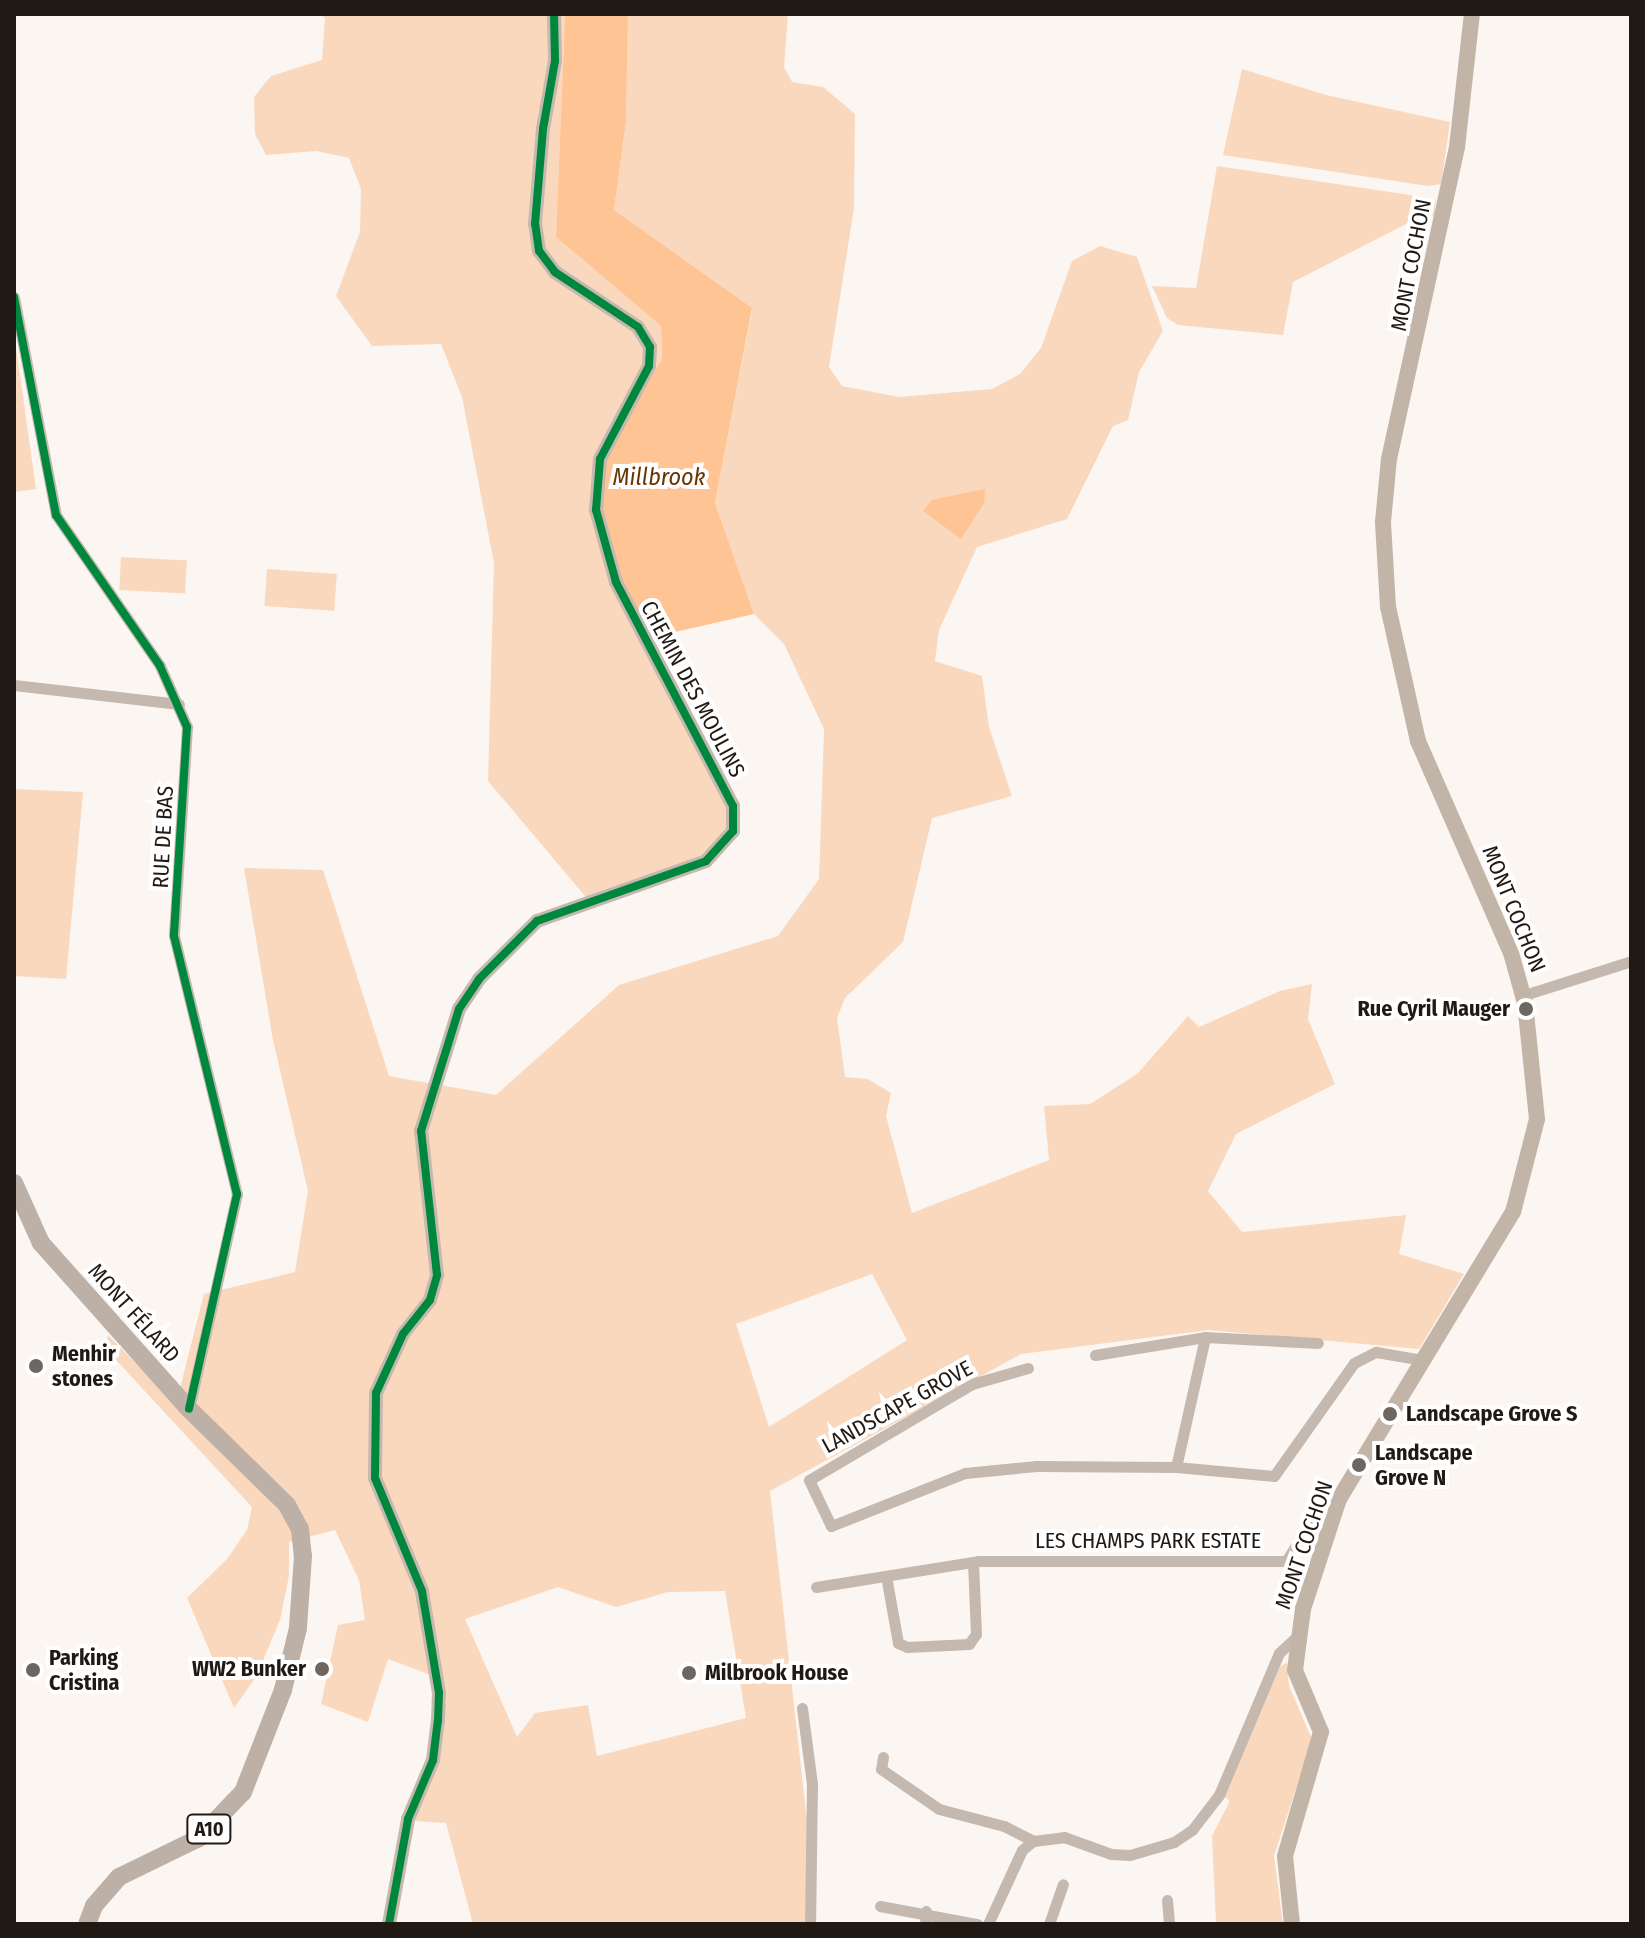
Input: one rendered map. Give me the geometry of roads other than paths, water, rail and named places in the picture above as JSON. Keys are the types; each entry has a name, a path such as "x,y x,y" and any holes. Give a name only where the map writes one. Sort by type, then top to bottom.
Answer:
{"main road":[{"name":"MONT COCHON","path":"1292,1924 1285,1856 1321,1732 1299,1687 1297,1636 1339,1499 1513,1212 1533,1149 1536,1075 1524,995 1492,906 1418,741 1388,607 1383,522 1389,459 1457,147 1472,14"},
{"name":"MONT FÉLARD","path":"14,1183 41,1243 189,1409 255,1470 300,1529 303,1556 298,1628 264,1746 243,1792 199,1838 119,1877 94,1906 87,1924"}],"street":[{"name":"CHEMIN DES MOULINS","path":"389,1924 408,1819 433,1760 439,1693 422,1591 375,1478 376,1393 403,1334 430,1300 437,1275 421,1131 459,1009 479,979 537,921 706,861 733,831 733,806 616,582 596,510 600,459 649,366 650,347 638,327 555,272 539,251 535,224 543,129 555,61 554,14"},
{"name":"RUE DE BAS","path":"14,297 56,515 160,666 187,727 174,936 237,1194 189,1409"},
{"path":"14,685 179,704"},
{"path":"1524,995 1631,961"},
{"path":"1176,1467 1205,1337"},
{"path":"1095,1355 1205,1337 1318,1343"},
{"name":"LANDSCAPE GROVE","path":"1028,1368 972,1384 809,1480 831,1526 965,1473 1037,1466 1176,1467 1274,1476 1354,1363 1376,1352 1423,1360"},
{"name":"LES CHAMPS PARK ESTATE","path":"816,1587 973,1562 1286,1561 1323,1504 1339,1499"},
{"path":"886,1576 898,1643 907,1647 969,1644 976,1634 973,1562"},
{"path":"988,1924 1022,1850 1033,1841 1064,1837 1111,1854 1130,1855 1174,1842 1192,1830 1219,1795 1279,1653 1297,1636"},
{"path":"802,1708 812,1784 810,1924"},
{"path":"883,1757 881,1769 939,1809 1004,1826 1033,1841"},
{"path":"1049,1924 1063,1884"},
{"path":"1167,1900 1169,1924"},
{"path":"880,1906 926,1911 977,1924"},
{"path":"925,1924 926,1911"}],"water":[{"name":"Millbrook","path":"565,14 628,14 626,122 614,210 752,308 715,503 754,614 649,638 614,574 596,510 600,459 662,359 661,326 556,237"},
{"path":"985,489 984,503 961,539 923,511 932,500"}],"place":[{"name":"Rue Cyril Mauger","path":"1526,1009"},
{"name":"Menhir stones","path":"36,1366"},
{"name":"Landscape Grove S","path":"1390,1414"},
{"name":"Landscape Grove N","path":"1359,1465"},
{"name":"WW2 Bunker","path":"322,1669"},
{"name":"Parking Cristina","path":"33,1670"},
{"name":"Milbrook House","path":"689,1673"}]}
